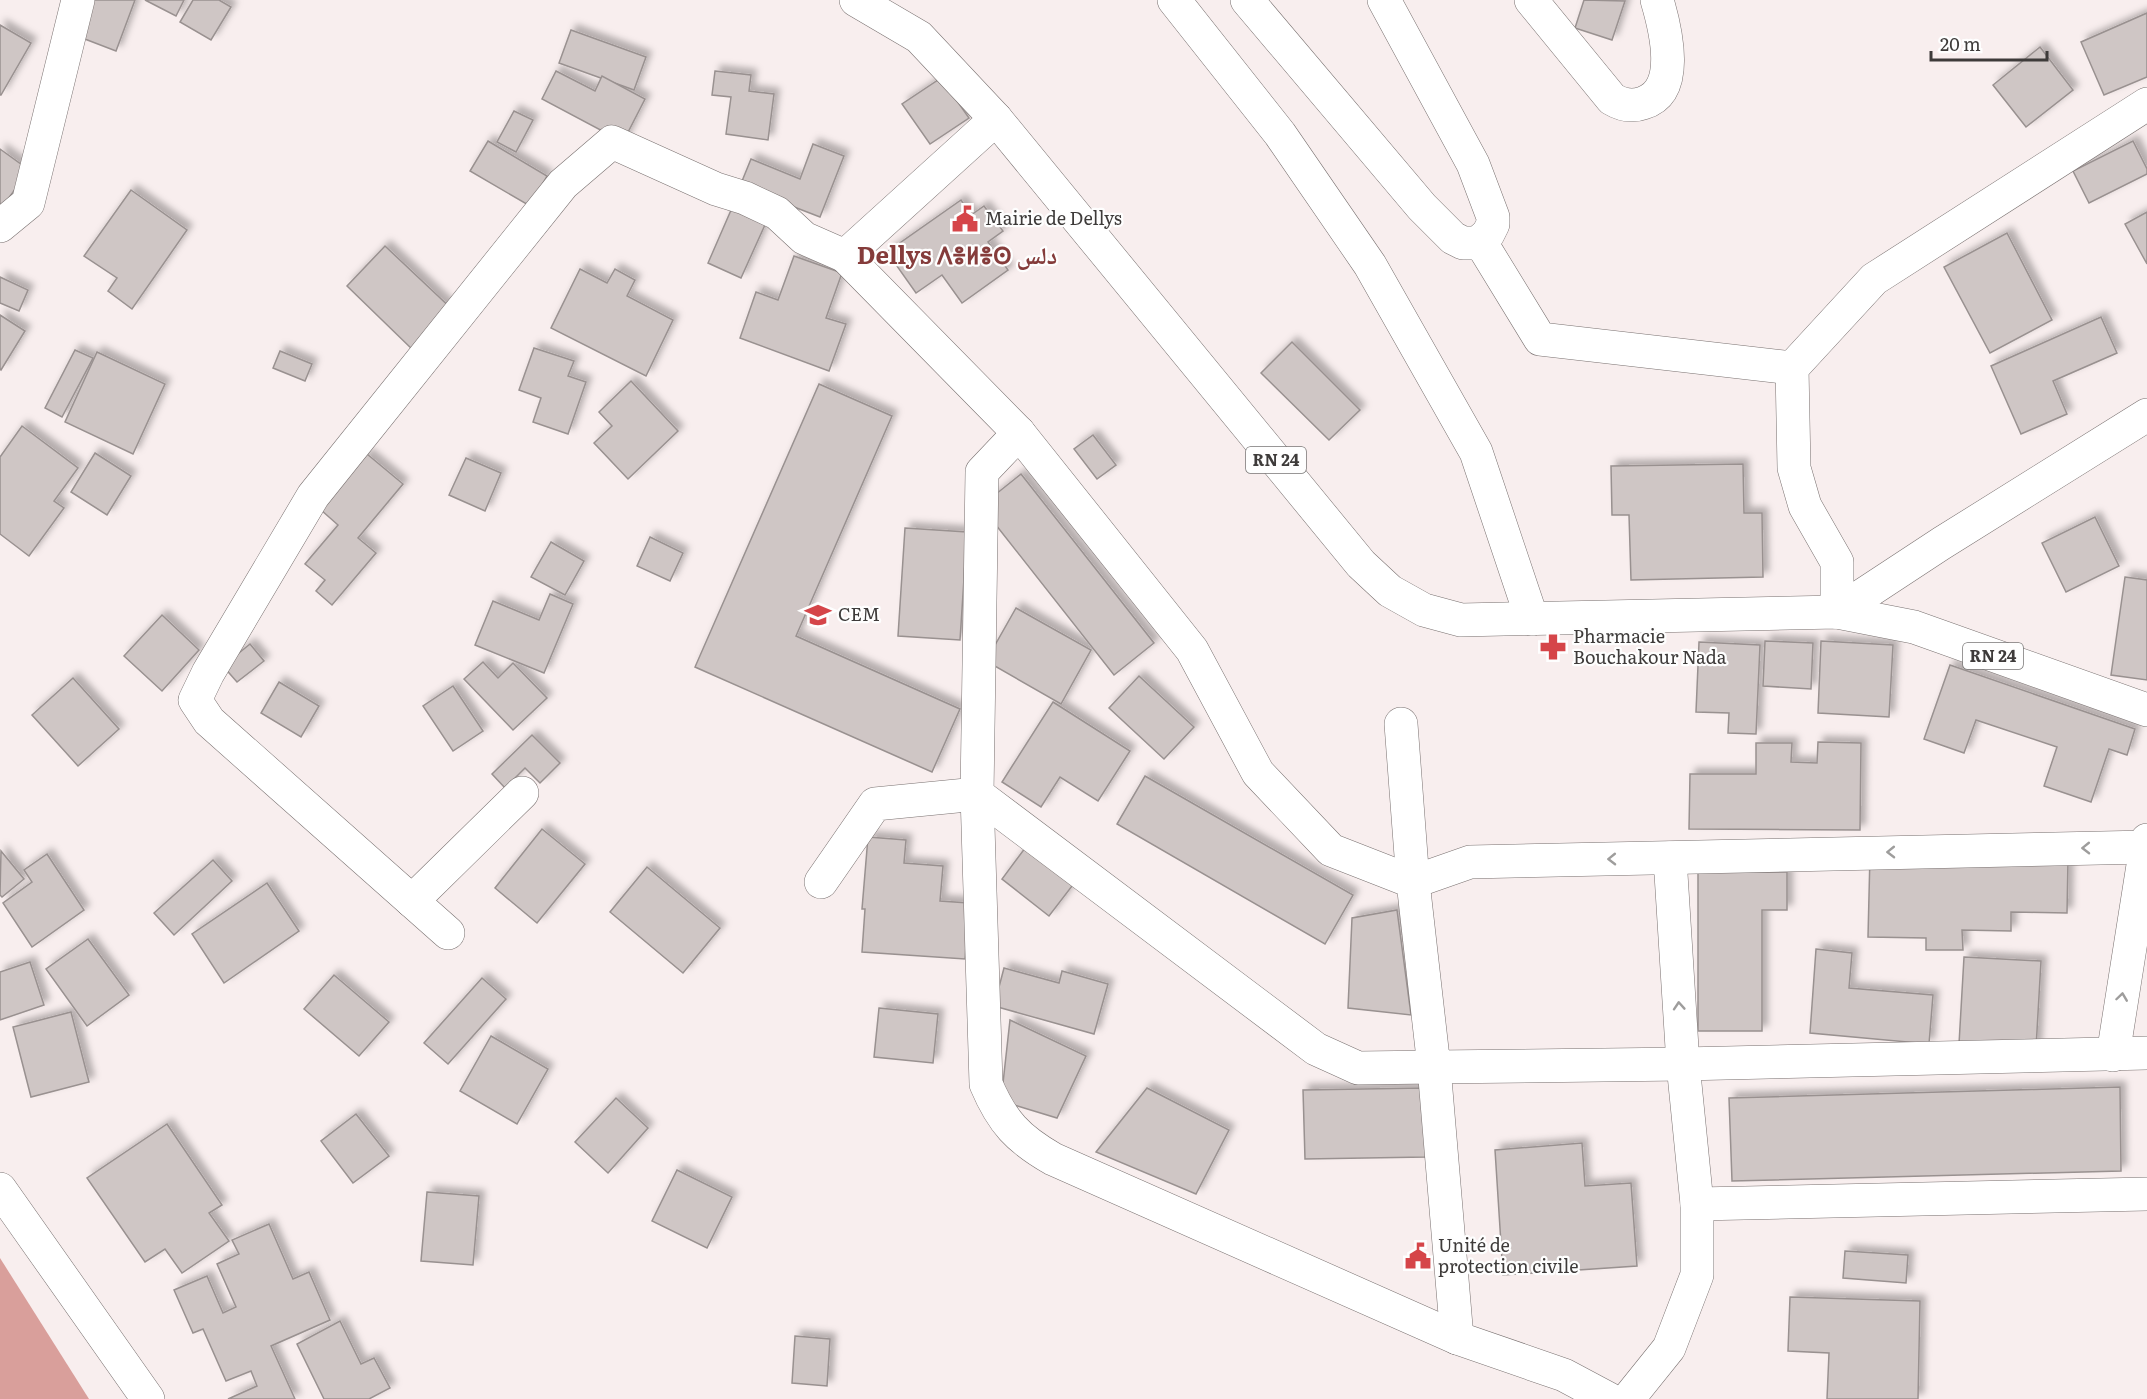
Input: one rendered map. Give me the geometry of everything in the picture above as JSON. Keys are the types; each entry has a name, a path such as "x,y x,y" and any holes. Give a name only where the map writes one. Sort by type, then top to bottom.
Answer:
{"street":[{"path":"0,226 28,203 78,0"},
{"name":"RN 24","path":"856,0 919,37 996,119 1361,564 1390,591 1424,610 1461,620 1837,612 1914,627 2147,710"},
{"path":"1174,0 1280,134 1370,265 1476,452 1532,619"},
{"path":"1247,0 1422,207 1457,241 1468,244 1480,241 1491,229 1493,218 1473,164 1384,0"},
{"path":"1531,0 1611,99 1633,105 1648,102 1660,92 1666,77 1666,33 1657,0"},
{"path":"1837,612 1837,562 1806,506 1794,468 1792,368 1874,279 2147,104"},
{"path":"845,255 996,119"},
{"path":"448,933 209,721 195,700 208,673 313,496 563,184 612,142 716,189 745,198 777,213 804,238 845,255 1019,433 1192,650 1258,773 1331,850 1413,882 1470,862 2146,844 2113,1055"},
{"path":"1480,241 1540,339 1792,368"},
{"path":"1837,612 1942,543 2147,415"},
{"path":"1019,433 982,472 977,794 986,1084 996,1108 1011,1129 1030,1146 1053,1159 1457,1338 1564,1375 1609,1399"},
{"path":"1401,724 1413,882 1434,1067 1457,1338"},
{"path":"412,901 522,793"},
{"path":"821,882 875,804 977,794 1316,1049 1358,1068 1683,1064 2147,1053"},
{"path":"1628,1399 1669,1348 1697,1275 1697,1204 1683,1064 1670,858"},
{"path":"0,1189 148,1399"},
{"path":"1697,1204 2147,1194"}],"shaded area":[{"path":"0,1258 89,1399 0,1399"}],"building":[{"path":"90,0 135,0 116,51 77,36"},
{"path":"145,0 184,0 176,16"},
{"path":"193,0 219,0 231,7 211,40 180,22"},
{"path":"1584,0 1625,1 1612,40 1575,28"},
{"path":"2147,13 2147,77 2104,95 2081,42"},
{"path":"0,25 31,43 1,95 0,95"},
{"path":"571,30 646,57 634,90 559,63"},
{"path":"2040,47 2073,90 2026,127 1993,85"},
{"path":"556,71 595,91 602,76 645,99 623,142 542,99"},
{"path":"715,71 751,75 749,91 774,94 768,140 726,134 731,97 712,95"},
{"path":"941,78 969,118 930,144 902,104"},
{"path":"514,111 533,120 516,152 497,142"},
{"path":"488,141 547,176 530,206 470,171"},
{"path":"2133,141 2147,169 2147,174 2089,203 2073,171"},
{"path":"813,144 844,156 820,217 740,186 751,159 800,179"},
{"path":"0,149 29,170 3,206 0,204"},
{"path":"131,190 187,230 132,309 108,291 117,278 84,256"},
{"path":"961,200 971,215 984,206 1003,231 988,242 1008,270 962,303 942,275 916,293 887,252"},
{"path":"735,201 769,216 741,278 708,263"},
{"path":"2147,212 2147,264 2125,224"},
{"path":"2007,233 2052,320 1990,353 1944,267"},
{"path":"385,246 455,312 416,353 347,286"},
{"path":"794,256 842,273 826,318 846,324 829,371 740,338 756,292 778,300"},
{"path":"580,269 607,283 615,269 635,280 627,296 673,320 646,376 551,328"},
{"path":"0,277 28,290 19,311 0,303"},
{"path":"0,315 25,331 1,370 0,369"},
{"path":"2101,317 2117,353 2053,381 2067,414 2021,434 1991,366"},
{"path":"1292,342 1360,410 1329,440 1261,373"},
{"path":"534,348 574,361 568,376 586,382 568,434 533,422 541,398 519,390"},
{"path":"75,350 93,358 62,417 45,408"},
{"path":"280,351 312,364 305,381 273,368"},
{"path":"97,352 165,384 133,454 65,422"},
{"path":"631,381 678,431 628,479 594,443 612,426 599,412"},
{"path":"819,384 892,416 796,636 960,709 932,772 695,667"},
{"path":"22,426 78,468 54,501 64,508 29,556 0,534 0,457"},
{"path":"1093,435 1116,465 1097,479 1074,449"},
{"path":"95,453 131,476 107,515 71,492"},
{"path":"367,454 403,484 358,538 376,553 332,605 316,591 325,580 305,564 338,525 321,510"},
{"path":"466,458 501,473 485,511 449,495"},
{"path":"1743,464 1744,513 1762,513 1763,577 1631,580 1629,515 1612,515 1611,466"},
{"path":"1021,474 1154,643 1114,675 981,506"},
{"path":"2095,517 2119,566 2066,592 2042,543"},
{"path":"905,528 967,532 960,640 898,636"},
{"path":"650,537 683,553 670,581 637,566"},
{"path":"551,542 584,561 565,595 531,577"},
{"path":"2125,577 2147,580 2147,680 2111,675"},
{"path":"550,594 573,604 544,673 475,645 493,601 539,620"},
{"path":"1016,608 1091,650 1061,704 986,661"},
{"path":"162,615 199,650 162,691 124,656"},
{"path":"1765,641 1813,643 1811,689 1763,686"},
{"path":"1821,641 1893,645 1889,717 1818,713"},
{"path":"1699,642 1760,645 1756,734 1728,733 1729,713 1696,712"},
{"path":"250,644 264,661 237,682 223,666"},
{"path":"483,662 498,678 513,663 547,698 513,730 464,679"},
{"path":"1950,665 2135,729 2127,755 2109,749 2091,802 2044,786 2057,747 1976,720 1964,753 1924,739"},
{"path":"1139,676 1194,727 1164,759 1109,708"},
{"path":"73,678 119,729 78,766 32,715"},
{"path":"279,682 319,706 301,737 261,713"},
{"path":"453,686 483,731 453,751 423,706"},
{"path":"1053,702 1130,751 1098,801 1060,777 1041,807 1002,782"},
{"path":"532,735 560,763 540,783 525,768 505,788 492,774"},
{"path":"1818,742 1861,743 1860,830 1689,829 1690,774 1756,774 1756,743 1792,743 1791,762 1817,763"},
{"path":"1145,776 1353,895 1325,944 1117,824"},
{"path":"542,829 585,864 537,923 495,888"},
{"path":"868,837 906,840 904,863 943,866 940,901 969,903 965,959 862,952 865,909 862,909"},
{"path":"1031,840 1079,877 1049,916 1002,879"},
{"path":"1,851 24,879 2,897 0,895"},
{"path":"47,854 84,910 32,947 3,903 32,882 24,870"},
{"path":"1870,855 2068,859 2067,913 2011,912 2011,931 1962,930 1963,950 1926,950 1926,938 1868,937"},
{"path":"213,860 232,881 174,935 154,913"},
{"path":"647,867 720,928 683,973 610,912"},
{"path":"1698,872 1787,872 1787,910 1762,910 1762,1031 1698,1031"},
{"path":"267,883 299,931 224,983 192,934"},
{"path":"1397,910 1411,1015 1348,1008 1352,918"},
{"path":"88,939 129,995 87,1026 46,969"},
{"path":"1816,949 1852,953 1849,988 1933,995 1929,1044 1810,1033"},
{"path":"1964,957 2041,961 2036,1048 1959,1044"},
{"path":"30,962 44,1005 0,1020 0,972"},
{"path":"1004,968 1059,983 1062,971 1108,984 1094,1034 994,1006"},
{"path":"334,975 389,1022 359,1056 304,1009"},
{"path":"482,978 506,999 448,1064 424,1043"},
{"path":"879,1008 938,1014 933,1063 874,1057"},
{"path":"71,1012 89,1082 31,1097 13,1027"},
{"path":"1010,1020 1086,1056 1057,1118 1001,1101"},
{"path":"491,1036 548,1069 517,1124 460,1091"},
{"path":"2120,1087 2121,1171 1732,1181 1729,1098"},
{"path":"1147,1088 1229,1130 1196,1194 1096,1152"},
{"path":"1424,1088 1426,1157 1305,1159 1303,1090"},
{"path":"616,1098 648,1128 608,1173 575,1142"},
{"path":"356,1114 389,1156 353,1183 321,1141"},
{"path":"167,1124 222,1205 209,1213 229,1241 182,1273 165,1249 145,1262 87,1178"},
{"path":"1582,1143 1585,1186 1631,1183 1637,1266 1503,1275 1495,1150"},
{"path":"677,1170 732,1197 707,1248 652,1221"},
{"path":"427,1192 479,1196 473,1265 421,1261"},
{"path":"269,1224 293,1279 309,1272 330,1320 271,1346 295,1399 228,1399 257,1386 251,1371 226,1381 203,1329 193,1333 174,1290 207,1276 223,1313 236,1307 217,1264 239,1254 232,1240"},
{"path":"1845,1251 1908,1255 1906,1283 1843,1278"},
{"path":"1790,1297 1920,1301 1918,1399 1827,1399 1829,1353 1788,1351"},
{"path":"340,1321 361,1364 374,1358 390,1388 369,1399 324,1399 297,1344"},
{"path":"795,1336 830,1339 827,1386 792,1383"}],"place":[{"name":"Mairie de Dellys","path":"965,219"},
{"name":"CEM","path":"818,615"},
{"name":"Pharmacie Bouchakour Nada","path":"1553,647"},
{"name":"Unité de protection civile","path":"1418,1256"}],"district":[{"name":"Dellys ⴷⴻⵍⴻⵙ دلس","path":"957,256"}]}
